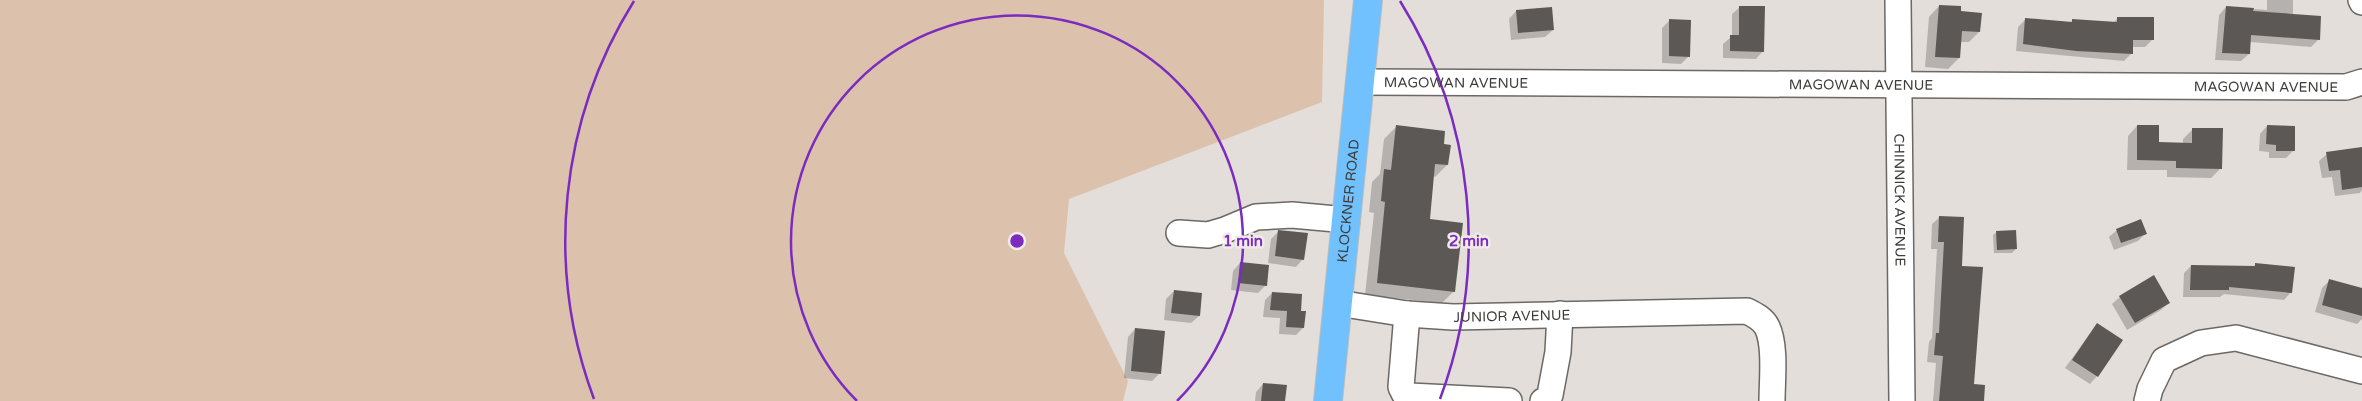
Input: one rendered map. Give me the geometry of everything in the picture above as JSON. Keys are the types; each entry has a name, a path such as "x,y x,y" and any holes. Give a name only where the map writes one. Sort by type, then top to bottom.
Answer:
{"main road":[{"name":"KLOCKNER ROAD","path":"1328,401 1368,0"}],"street":[{"name":"CHINNICK AVENUE","path":"1898,0 1902,401"},
{"name":"MAGOWAN AVENUE","path":"1360,82 2346,87 2362,82"},
{"path":"1179,233 1208,235 1256,217 1292,214 1346,220"},
{"name":"JUNIOR AVENUE","path":"1338,303 1407,314 1453,317 1746,311 1758,316 1767,326 1772,338 1772,401"},
{"path":"1407,314 1401,387 1404,393 1410,396 1509,401"},
{"path":"1543,401 1548,399 1552,386 1558,352 1560,314"},
{"path":"2147,401 2150,388 2164,360 2202,343 2236,338 2362,371"}],"shaded area":[{"path":"0,0 1324,0 1322,102 1069,199 1064,253 1128,381 1123,401 0,401"}],"building":[{"path":"1939,5 1961,6 1961,11 1982,13 1980,32 1962,31 1960,58 1935,57"},
{"path":"1739,6 1765,6 1764,52 1730,51 1730,35 1739,35"},
{"path":"2226,6 2254,8 2253,11 2321,16 2320,40 2251,35 2250,54 2222,53"},
{"path":"1552,7 1554,30 1518,33 1516,10"},
{"path":"2117,17 2154,17 2154,40 2133,40 2133,54 2076,51 2023,44 2025,18 2072,22 2072,19 2117,22"},
{"path":"1669,19 1691,20 1690,57 1669,56"},
{"path":"1396,125 1445,131 1444,144 1451,145 1448,165 1435,164 1430,219 1463,223 1455,292 1377,283 1385,202 1381,201 1384,169 1391,170"},
{"path":"2137,125 2159,125 2159,142 2192,143 2192,128 2223,128 2222,169 2176,168 2176,161 2137,160"},
{"path":"2267,125 2295,126 2295,151 2276,151 2276,145 2266,144"},
{"path":"2362,147 2362,187 2342,190 2340,170 2329,171 2326,152"},
{"path":"1939,216 1964,217 1962,266 1983,267 1974,384 1985,385 1984,401 1939,401 1943,356 1934,355 1936,333 1939,333 1944,242 1938,242"},
{"path":"2141,219 2147,234 2121,243 2116,229"},
{"path":"1278,230 1308,233 1304,260 1275,256"},
{"path":"2016,230 2017,249 1997,250 1996,231"},
{"path":"1240,262 1269,265 1267,286 1238,283"},
{"path":"2255,263 2295,267 2292,293 2229,287 2229,290 2190,290 2191,265 2255,266"},
{"path":"2154,275 2170,303 2135,323 2119,296"},
{"path":"2329,279 2362,288 2362,316 2322,305"},
{"path":"1174,290 1202,293 1200,316 1171,313"},
{"path":"1272,292 1302,294 1301,311 1306,311 1304,328 1286,327 1287,311 1270,310"},
{"path":"2097,323 2123,340 2098,377 2072,360"},
{"path":"1135,328 1165,331 1161,374 1131,371"},
{"path":"1263,383 1287,385 1285,401 1261,401"}]}
